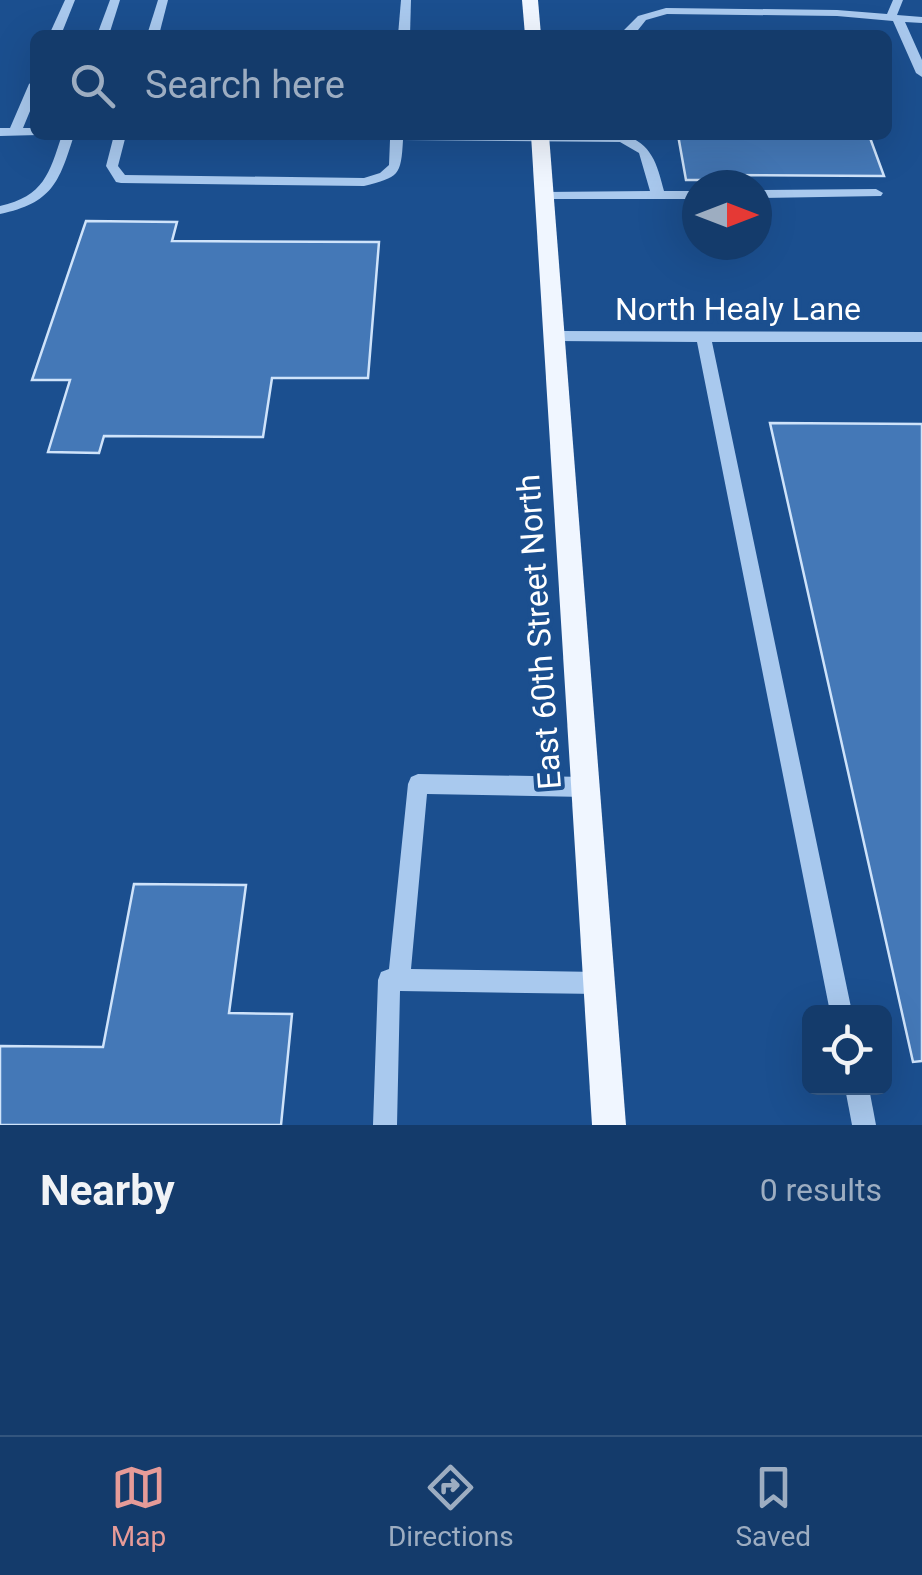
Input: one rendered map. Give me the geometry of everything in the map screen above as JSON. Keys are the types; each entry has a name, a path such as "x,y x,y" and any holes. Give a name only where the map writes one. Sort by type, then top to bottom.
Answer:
{"main road":[{"path":"530,0 532,30"},
{"name":"East 60th Street North","path":"540,140 608,1125"}],"street":[{"path":"57,30 70,0"},
{"path":"105,30 116,0"},
{"path":"155,30 164,0"},
{"path":"404,30 406,0"},
{"path":"898,0 894,19 922,72"},
{"path":"632,30 642,18 666,11 836,13 922,20"},
{"path":"15,132 30,96"},
{"path":"0,132 30,132"},
{"path":"0,210 28,206 46,192 66,140"},
{"path":"119,140 112,166 121,179 364,182 385,176 396,166 397,140"},
{"path":"631,140 636,141 650,159 658,195"},
{"path":"772,194 876,193"},
{"path":"544,196 682,194"},
{"name":"North Healy Lane","path":"554,336 922,337"},
{"path":"704,338 841,1005"},
{"path":"399,980 418,784 585,787"},
{"path":"384,1125 389,980 599,983"},
{"path":"858,1095 864,1125"}],"building":[{"path":"679,140 871,140 884,176 684,170"},
{"path":"86,221 177,222 172,241 379,242 368,378 272,378 263,437 104,436 99,453 48,452 70,380 32,380"},
{"path":"770,423 922,424 922,1061 913,1062"},
{"path":"134,884 246,885 229,1013 292,1014 281,1125 0,1125 0,1046 103,1047"}]}
